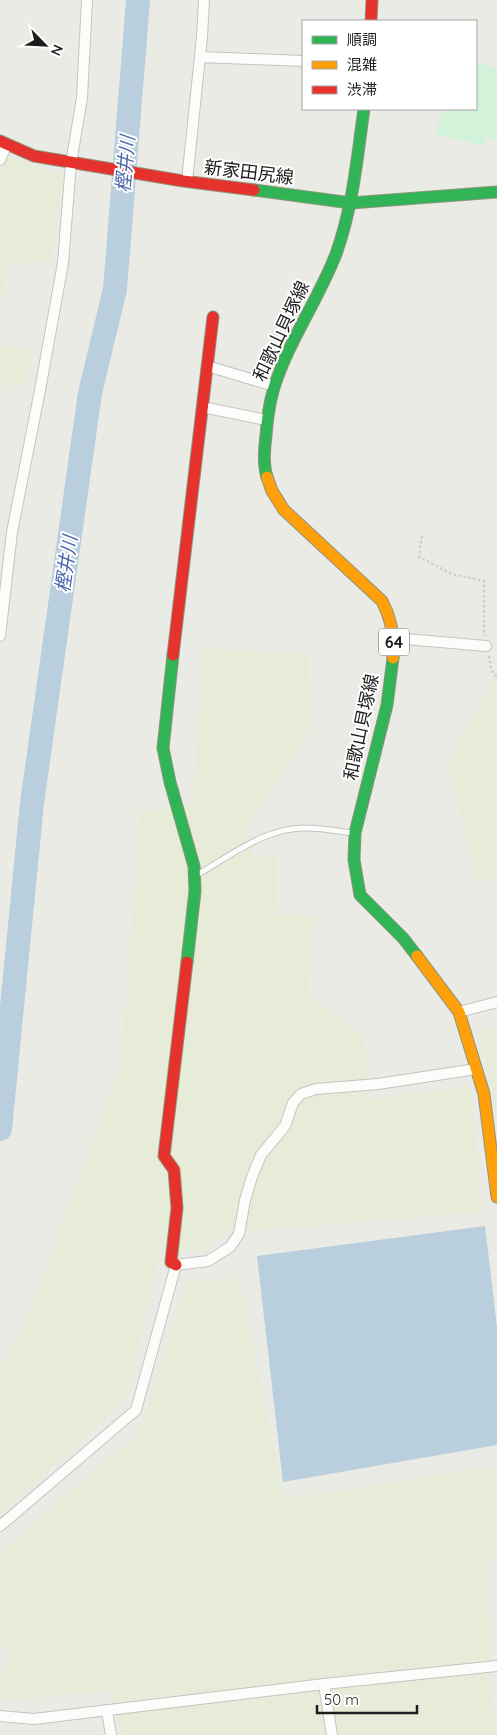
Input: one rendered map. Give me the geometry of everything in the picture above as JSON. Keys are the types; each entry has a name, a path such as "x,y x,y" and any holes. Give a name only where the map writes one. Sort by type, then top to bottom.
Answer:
{"main road":[{"path":"371,20 372,0"},
{"name":"和歌山貝塚線","path":"364,110 351,202 336,256 287,353 274,386 266,420 265,470 274,494 284,510 382,601 388,612 394,645 387,706 355,834 354,860 360,896 403,938 459,1012 484,1094 497,1197"},
{"name":"新家田尻線","path":"4,142 34,156 73,163 185,181 351,202 497,192"},
{"path":"176,1265 172,1262 177,1208 174,1170 164,1156 195,891 194,866 170,782 163,748 213,317"}],"street":[{"path":"0,636 12,532 63,263 73,163 82,98 87,0"},
{"path":"185,181 200,57 204,0"},
{"path":"200,57 302,61"},
{"path":"0,160 4,142"},
{"path":"207,366 274,386"},
{"path":"202,407 266,420"},
{"path":"394,638 486,646"},
{"path":"459,1012 497,1002"},
{"path":"0,1526 136,1410 176,1265 208,1261 230,1247 239,1234 248,1192 261,1155 285,1126 293,1103 301,1094 316,1089 378,1084 476,1070"},
{"path":"0,1716 34,1720 324,1684 497,1666"},
{"path":"324,1684 332,1735"},
{"path":"107,1711 110,1735"}],"lane":[{"path":"194,877 262,838 283,831 305,828 355,834"}],"path":[{"path":"422,536 419,557 452,574 484,581 484,641 491,670 497,677"}],"green space":[{"path":"477,61 497,68 497,139 487,137 485,146 435,134 443,110 477,110"},
{"path":"7,157 64,175 51,261 7,267 0,313 0,176"},
{"path":"0,346 32,349 25,386 0,385"},
{"path":"202,648 308,655 307,733 247,829 253,856 276,856 277,914 315,916 307,995 364,1037 369,1100 470,1085 483,1212 225,1233 203,1250 160,1250 127,1398 0,1515 0,1368 26,1322 121,1065 140,811 193,806"},
{"path":"497,674 497,878 478,881 447,763"},
{"path":"497,1027 497,1120 478,1030"},
{"path":"239,1278 284,1499 497,1466 497,1560 488,1561 492,1711 497,1712 497,1735 122,1735 109,1691 0,1701 0,1674 12,1653 0,1641 0,1556 9,1544 139,1433 187,1281"}],"water":[{"path":"485,1226 497,1327 497,1445 283,1482 257,1256"}],"waterway":[{"name":"樫井川","path":"0,1129 32,803 90,393 115,289 138,0"}],"traffic: fast":[{"path":"267,477 264,452 268,414 273,391 286,356 329,271 342,236 354,182 364,110"},
{"path":"254,190 351,203 497,192"},
{"path":"173,655 163,748 170,782 194,866 195,891 187,962"},
{"path":"393,658 387,705 355,833 354,860 360,895 403,938 417,956"}],"traffic: slow":[{"path":"267,477 272,491 284,510 382,601 392,629 394,643 393,658"},
{"path":"417,956 459,1012 484,1094 497,1197"}],"traffic: jam":[{"path":"371,20 372,0"},
{"path":"0,141 34,156 183,181 254,190"},
{"path":"173,655 213,317"},
{"path":"176,1265 171,1262 177,1208 174,1170 164,1156 187,962"}]}
